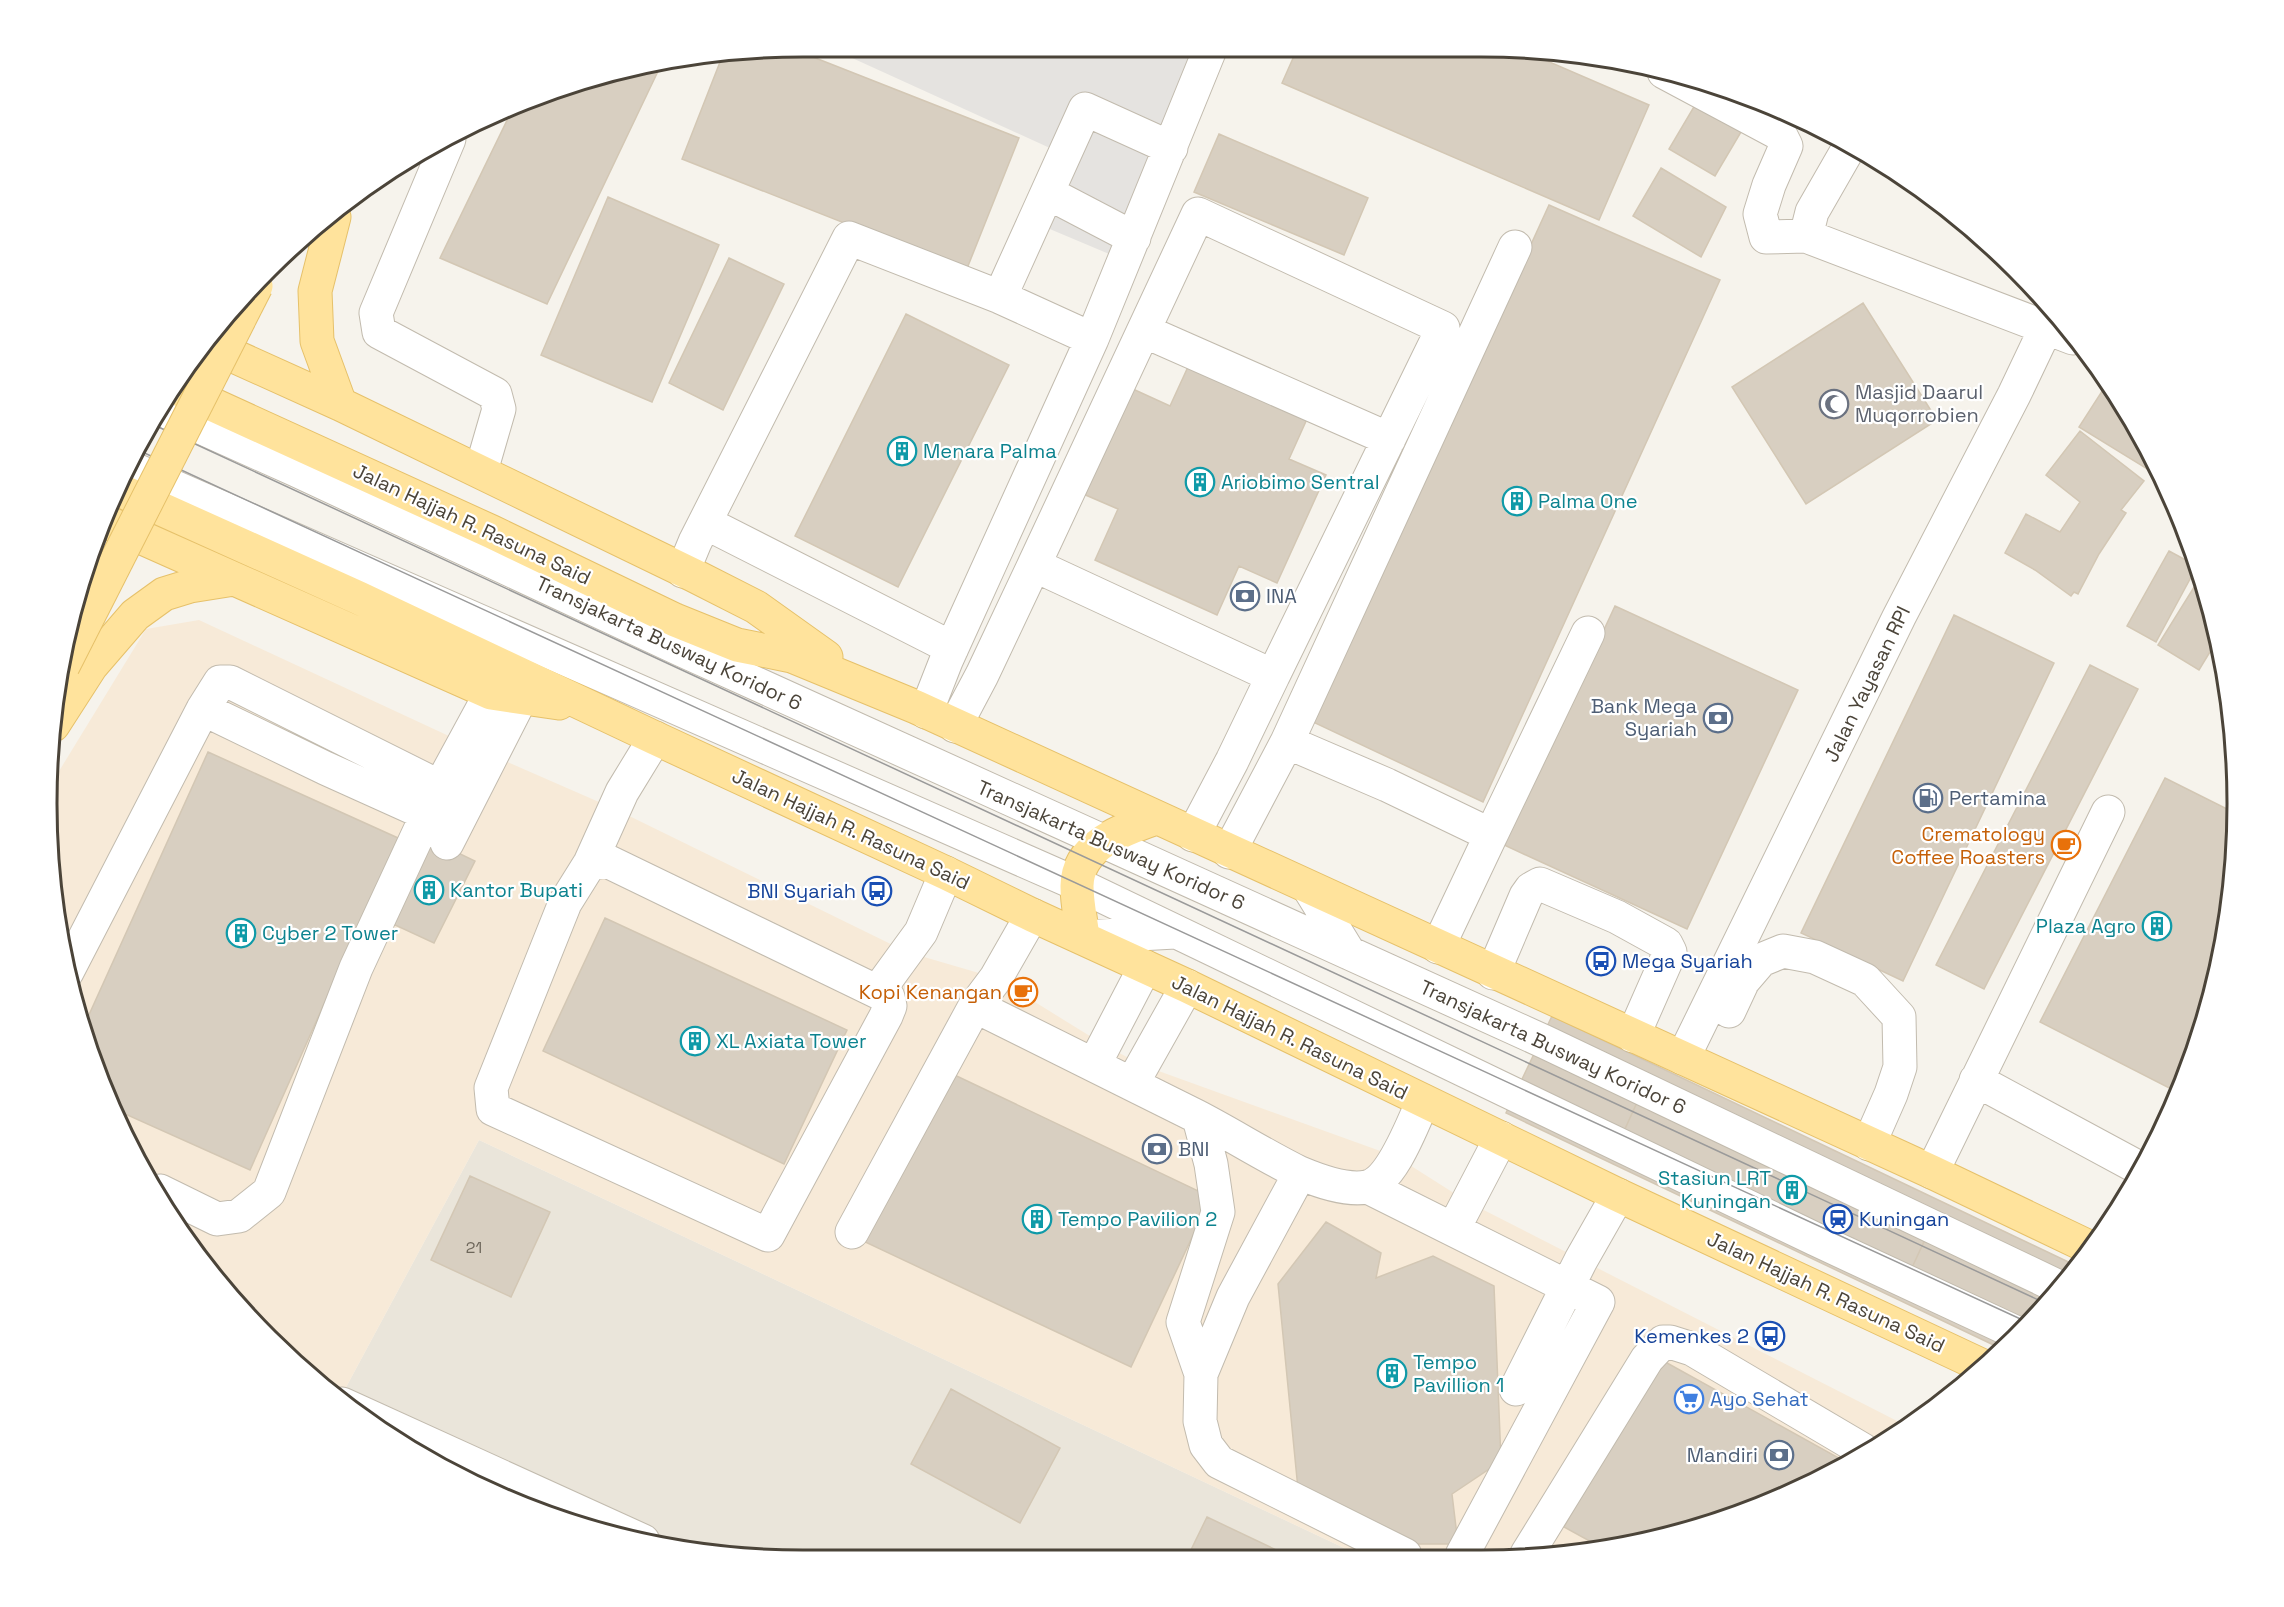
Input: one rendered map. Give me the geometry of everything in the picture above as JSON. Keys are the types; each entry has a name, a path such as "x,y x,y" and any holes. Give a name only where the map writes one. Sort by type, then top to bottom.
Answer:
{"main road":[{"path":"332,225 315,291 317,341 340,404"},
{"path":"77,666 246,307"},
{"name":"Jalan Hajjah R. Rasuna Said","path":"213,347 481,471 756,607 875,689"},
{"name":"Jalan Hajjah R. Rasuna Said","path":"182,391 492,532 675,620 737,645 792,656 875,689 1932,1172 2083,1244"},
{"name":"Jalan Hajjah R. Rasuna Said","path":"125,493 359,598 1187,986 1618,1195 1976,1362"},
{"name":"Jalan Hajjah R. Rasuna Said","path":"112,524 506,695 594,708"},
{"path":"77,666 135,615 164,594 190,586 234,579"},
{"path":"65,697 98,614 90,585"},
{"path":"1083,938 1077,884 1084,860 1102,842 1124,829 1156,818"}],"street":[{"path":"921,710 948,646 1092,339 1171,148 1198,57"},
{"path":"1695,89 1780,135 1786,146 1769,185 1760,214 1766,237 1806,236 2052,323"},
{"path":"1000,297 1085,110 1171,148"},
{"path":"445,149 376,313 379,332 495,394 499,409 481,471"},
{"path":"1806,236 1812,212 1846,153"},
{"path":"1048,193 1134,238"},
{"path":"955,726 1034,566 1198,214 1443,328 1232,761 1193,834"},
{"path":"688,573 695,542 710,526 849,238 1000,297 1092,339"},
{"path":"1229,852 1287,742 1515,247"},
{"name":"Jalan Yayasan RPI","path":"1693,1063 1899,617 2056,328"},
{"path":"1144,331 1389,440"},
{"name":"Transjakarta Busway Koridor 6","path":"168,413 1102,842 1545,1042 2052,1283"},
{"path":"136,470 1077,884 1805,1234 2009,1329"},
{"path":"710,526 948,646"},
{"path":"1034,566 1273,676"},
{"path":"1438,947 1588,633"},
{"path":"73,960 203,709 217,685 224,680 433,801"},
{"path":"169,1195 217,1220 239,1216 269,1192 356,968 433,801 506,695"},
{"path":"447,843 506,695"},
{"path":"590,863 607,861 888,997 890,1006 886,1016 768,1235 493,1108 491,1088 565,903 590,863 622,792 655,738"},
{"path":"1287,742 1387,785 1491,835"},
{"path":"1932,1172 2109,812"},
{"path":"878,991 921,932 946,873"},
{"path":"1493,973 1526,897 1531,889 1540,884 1617,917 1666,944 1670,952 1633,1036"},
{"path":"1310,888 1349,953"},
{"path":"852,1232 975,1006 996,978 1032,915"},
{"path":"1083,938 1176,932"},
{"path":"1693,1063 1743,981 1761,960 1783,951 1815,957 1865,980 1899,1017 1900,1067 1892,1094 1869,1144"},
{"path":"1094,1065 1145,967"},
{"path":"1132,1084 1187,986"},
{"path":"975,1006 1132,1084 1300,1173 1330,1184 1368,1187 1598,1302 1465,1550"},
{"path":"1976,1080 2134,1164"},
{"path":"1368,1187 1379,1179 1393,1163 1423,1101"},
{"path":"1198,1118 1211,1164 1218,1212 1183,1322 1201,1374 1200,1421 1206,1445 1219,1462 1395,1550"},
{"path":"1454,1228 1501,1138"},
{"path":"1201,1374 1233,1297 1300,1173"},
{"path":"1516,1389 1618,1195"},
{"path":"1531,1548 1647,1359 1663,1342 1692,1349 1858,1447"},
{"path":"397,1429 602,1523"}],"shaded area":[{"path":"850,57 1216,57 1140,267 1045,227 1063,154"},
{"path":"199,620 464,743 615,809 907,952 996,978 1106,1046 1142,1065 1397,1157 1468,1202 1898,1422 1854,1450 1811,1473 1766,1493 1674,1525 1578,1544 1529,1548 1348,1550 479,1140 344,1391 311,1365 242,1296 183,1218 134,1134 114,1089 82,997 63,901 57,804 58,772 146,629"},
{"path":"479,1140 1348,1550 804,1550 706,1544 610,1525 518,1493 430,1450 344,1391"}],"building":[{"path":"813,57 1019,138 966,271 682,159 720,62 755,59"},
{"path":"1294,57 1529,59 1546,60 1649,105 1599,220 1282,83"},
{"path":"658,71 547,304 440,258 508,118 610,82"},
{"path":"1695,105 1741,132 1715,176 1669,149"},
{"path":"1219,134 1368,198 1344,255 1194,192"},
{"path":"1661,168 1726,207 1701,257 1633,216"},
{"path":"608,197 719,245 652,402 541,355"},
{"name":"Palma One","path":"1549,205 1720,280 1483,802 1313,722"},
{"path":"729,258 784,284 723,410 669,383"},
{"name":"Masjid Daarul Muqorrobien","path":"1863,303 1937,420 1806,504 1732,387"},
{"name":"Menara Palma","path":"906,314 1009,365 898,587 795,536"},
{"name":"Ariobimo Sentral","path":"1193,356 1311,410 1289,459 1326,475 1277,583 1239,566 1217,615 1095,560 1118,509 1074,490 1122,384 1170,406"},
{"path":"2102,391 2148,470 2079,427"},
{"path":"2080,431 2144,481 2121,510 2126,513 2099,554 2078,594 2074,592 2071,596 2035,570 2005,553 2026,514 2060,532 2080,502 2046,475"},
{"path":"2169,551 2185,560 2191,577 2156,642 2127,626"},
{"path":"2194,587 2211,650 2199,670 2158,645"},
{"path":"1615,606 1798,690 1687,929 1504,845"},
{"name":"Pertamina","path":"1954,615 2054,663 1903,981 1801,933"},
{"path":"2090,665 2138,689 1984,989 1936,965"},
{"name":"Cyber 2 Tower","path":"208,752 398,838 250,1170 125,1114 88,1016"},
{"name":"Plaza Agro","path":"2165,778 2227,809 2221,901 2213,949 2202,997 2170,1089 2040,1022"},
{"name":"Kantor Bupati","path":"423,836 475,861 434,943 382,919"},
{"name":"XL Axiata Tower","path":"605,918 847,1030 784,1164 543,1051"},
{"name":"Stasiun LRT Kuningan","path":"1552,1016 2069,1262 2042,1296 1994,1345 1506,1113"},
{"name":"Tempo Pavilion 2","path":"944,1070 1211,1197 1131,1367 863,1241"},
{"path":"1639,1098 1928,1233 1909,1274 1620,1140"},
{"path":"470,1176 550,1212 511,1297 431,1260"},
{"name":"Tempo Pavillion 1","path":"1326,1222 1381,1253 1376,1278 1433,1256 1494,1286 1501,1461 1452,1494 1458,1544 1417,1544 1298,1489 1278,1284"},
{"path":"1658,1358 1839,1458 1766,1493 1674,1525 1591,1542 1564,1527"},
{"path":"951,1389 1060,1448 1020,1523 911,1464"},
{"path":"1207,1517 1276,1550 1191,1550"}],"tram line":[{"path":"159,427 2038,1300"},
{"path":"145,453 2020,1319"}],"place":[{"name":"Masjid Daarul Muqorrobien","path":"1834,404"},
{"name":"Menara Palma","path":"902,451"},
{"name":"Ariobimo Sentral","path":"1200,482"},
{"name":"Palma One","path":"1517,501"},
{"name":"INA","path":"1245,596"},
{"name":"Bank Mega Syariah","path":"1718,718"},
{"name":"Pertamina","path":"1928,798"},
{"name":"Crematology Coffee Roasters","path":"2066,845"},
{"name":"Kantor Bupati","path":"429,890"},
{"name":"BNI Syariah","path":"877,891"},
{"name":"Plaza Agro","path":"2157,926"},
{"name":"Cyber 2 Tower","path":"241,933"},
{"name":"Mega Syariah","path":"1601,961"},
{"name":"Kopi Kenangan","path":"1023,992"},
{"name":"XL Axiata Tower","path":"695,1041"},
{"name":"BNI","path":"1157,1149"},
{"name":"Stasiun LRT Kuningan","path":"1792,1190"},
{"name":"Tempo Pavilion 2","path":"1037,1219"},
{"name":"Kuningan","path":"1838,1219"},
{"name":"Kemenkes 2","path":"1770,1336"},
{"name":"Tempo Pavillion 1","path":"1392,1373"},
{"name":"Ayo Sehat","path":"1689,1399"},
{"name":"Mandiri","path":"1779,1455"}]}
